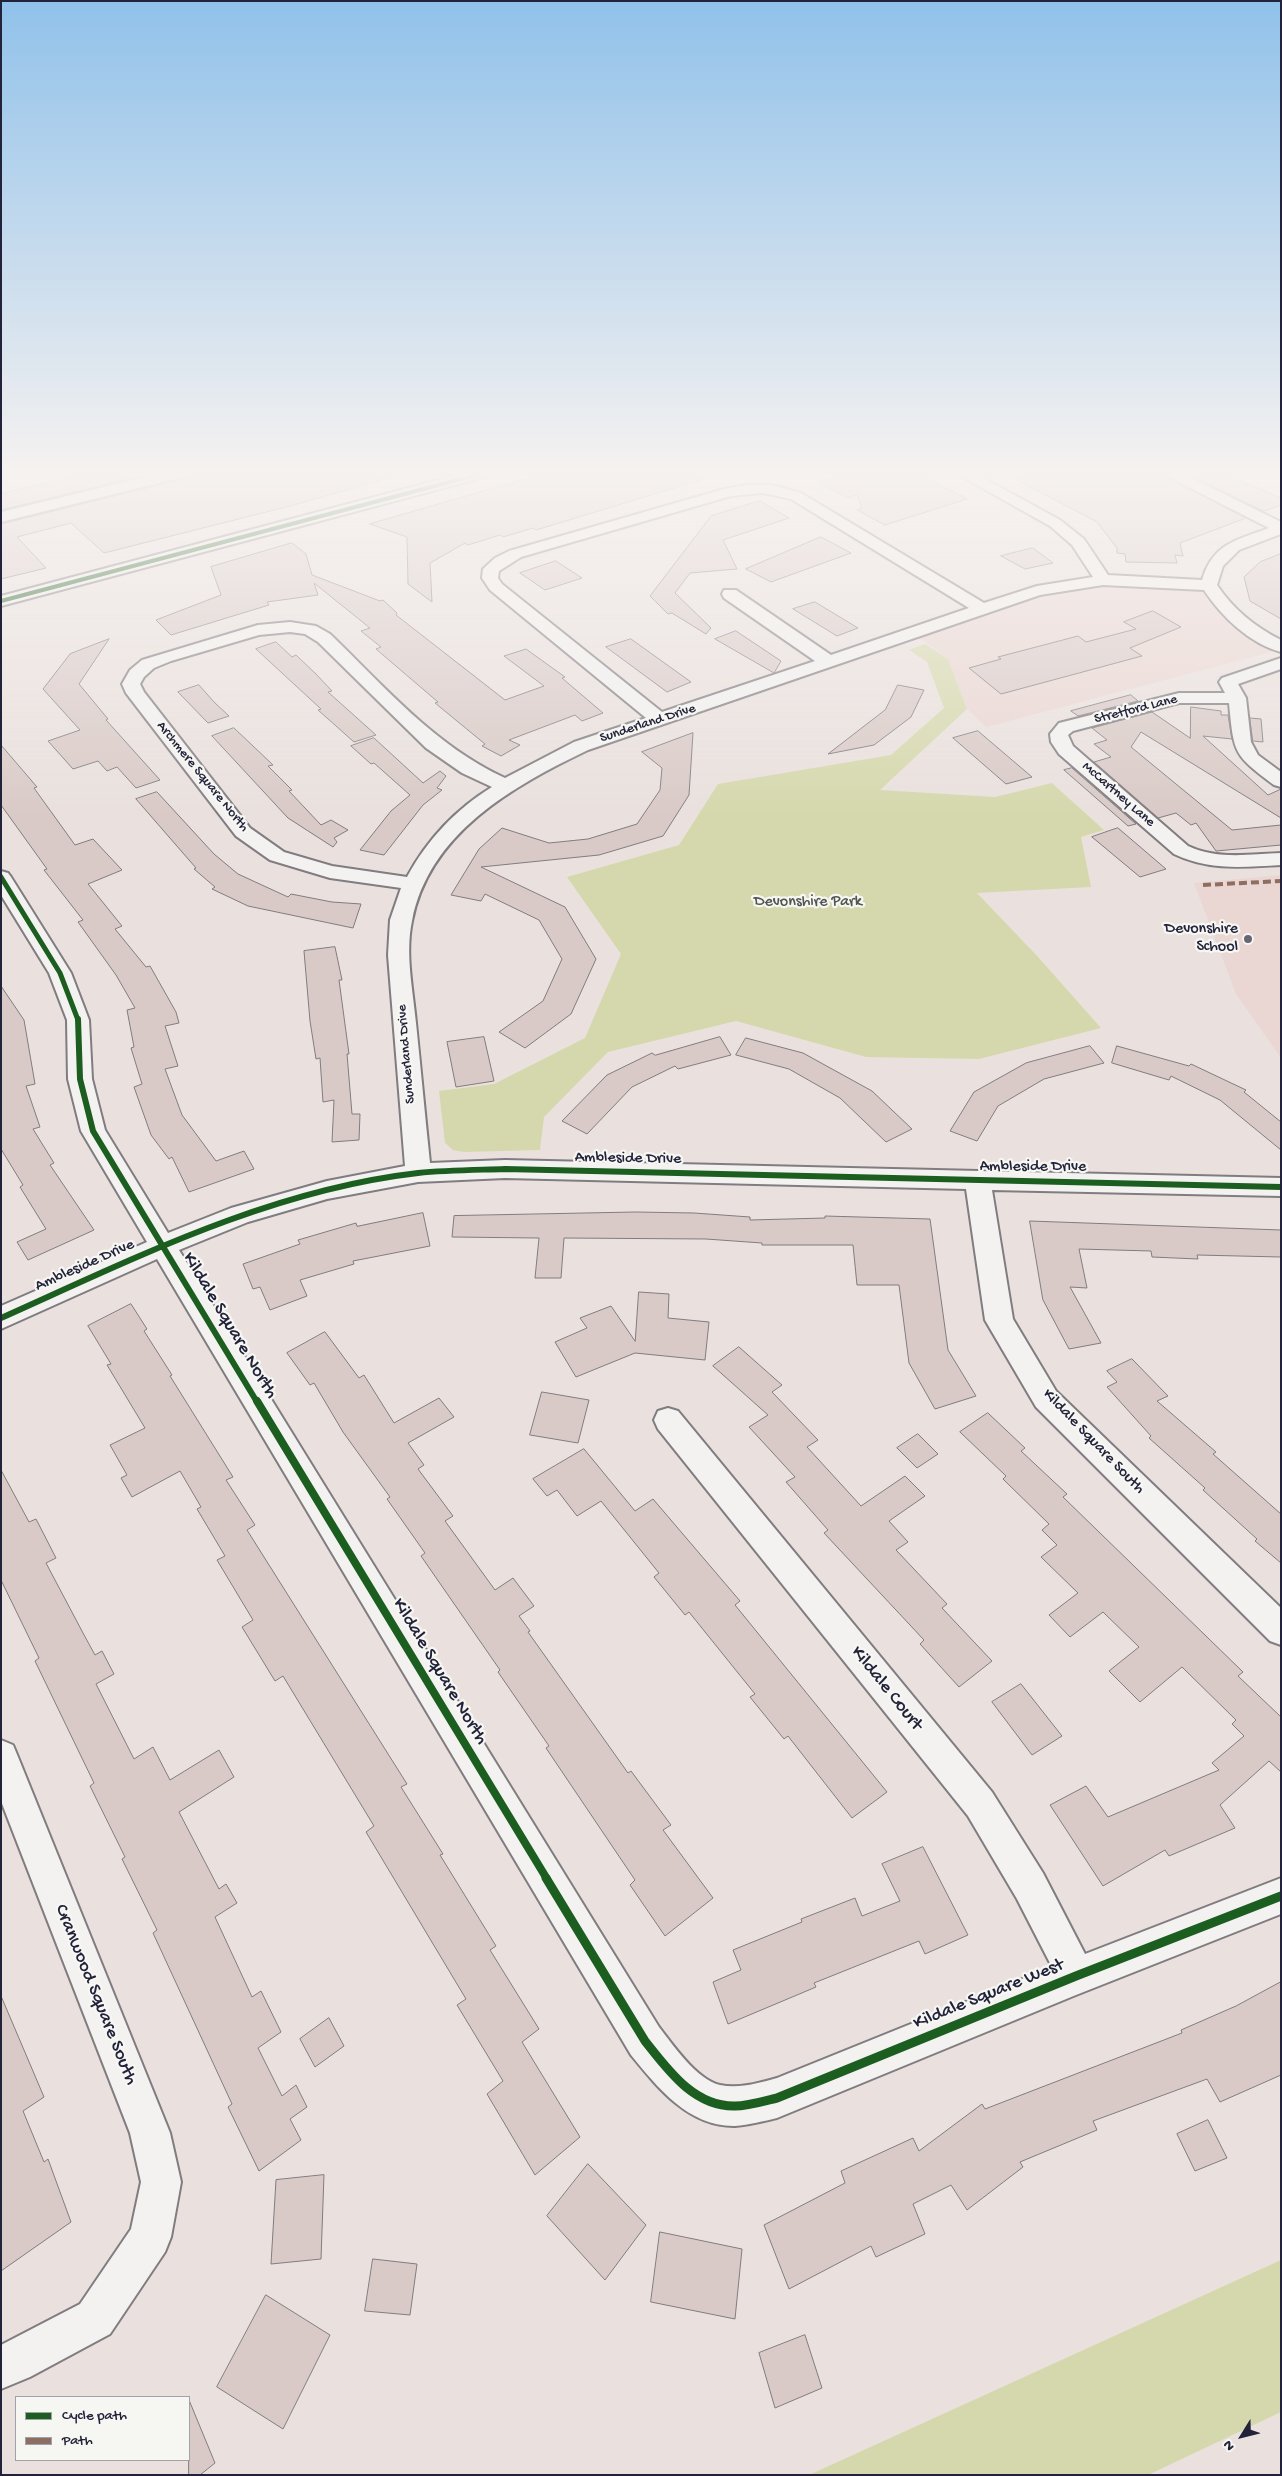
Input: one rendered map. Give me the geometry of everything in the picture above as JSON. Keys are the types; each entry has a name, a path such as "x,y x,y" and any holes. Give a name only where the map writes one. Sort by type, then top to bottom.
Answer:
{"street":[{"path":"1,600 56,586"},
{"path":"495,586 660,720"},
{"path":"943,586 982,609"},
{"name":"Sunderland Drive","path":"418,1173 400,977 401,922 413,884 444,835 504,786 544,763 581,746 982,609 1037,591 1070,586"},
{"path":"1209,586 1226,609 1245,626 1281,647"},
{"path":"730,594 829,662"},
{"name":"Archmere Square North","path":"413,884 330,872 277,856 243,832 136,693 131,684 136,674 148,664 164,657 258,630 290,627 310,630 324,638 433,744 469,769 504,786"},
{"path":"1281,663 1228,682 1237,698 1242,742 1250,758 1281,781"},
{"name":"Stretford Lane","path":"1058,738 1059,734 1066,727 1179,698 1237,698"},
{"name":"McCartney Lane","path":"1058,738 1066,750 1181,850 1195,858 1214,862 1281,859"},
{"name":"Kildale Square North","path":"1,877 60,973 78,1020 80,1078 93,1131 645,2041 682,2085 706,2100"},
{"name":"Ambleside Drive","path":"1,1318 162,1246 240,1215 327,1190 418,1173 504,1169 978,1181 1147,1182 1281,1187"},
{"name":"Kildale Square South","path":"978,1181 999,1320 1046,1399 1281,1630"},
{"name":"Kildale Court","path":"668,1420 980,1804 1030,1886 1076,1976"},
{"name":"Cranwood Square South","path":"1,1757 150,2133 161,2182 150,2237 95,2318 15,2362 1,2367"},
{"name":"Kildale Square West","path":"706,2100 734,2106 777,2098 1076,1976 1281,1896"}],"shaded area":[{"path":"1061,586 1199,586 1209,602 1226,619 1279,650 986,727 967,709 948,659 911,632"},
{"name":"Devonshire School","path":"1281,875 1281,1058 1236,994 1194,883"}],"green space":[{"name":"Devonshire Park","path":"925,644 948,659 967,709 880,790 995,797 1052,783 1104,830 1081,837 1091,887 977,893 1039,958 1101,1028 979,1059 866,1057 736,1021 608,1052 544,1117 540,1150 464,1152 453,1150 445,1143 439,1091 494,1084 585,1038 621,954 567,877 679,845 718,784 891,755 944,708 927,662 909,650"},
{"path":"1281,2260 1281,2412 1148,2475 809,2475"}],"building":[{"path":"218,586 315,586 318,595 267,602 269,605 171,635 156,620 221,595"},
{"path":"317,586 340,586 380,601 383,600 397,613 396,615 505,700 544,686 504,656 526,649 565,677 562,678 603,713 582,721 575,715 509,740 520,745 501,756 482,746 485,744 435,703 438,702 376,649 381,647 361,631 370,628"},
{"path":"410,586 431,586 432,602"},
{"path":"538,586 559,586 545,590"},
{"path":"658,586 681,586 675,593 711,628 706,634 672,613 668,614 650,596"},
{"path":"1246,586 1281,586 1281,619 1250,601"},
{"path":"815,602 858,628 837,636 793,609"},
{"path":"1153,611 1181,627 1130,648 1142,656 1001,694 969,668 1001,659 998,657 1078,636 1086,642 1136,629 1124,622"},
{"path":"736,631 781,661 774,673 715,639"},
{"path":"109,639 79,684 108,719 106,720 160,780 136,788 117,767 107,771 98,761 73,769 48,741 80,730 43,689 70,654"},
{"path":"631,639 691,682 667,692 606,647"},
{"path":"276,642 292,657 296,655 332,691 328,692 376,735 354,742 318,710 321,709 256,649"},
{"path":"199,685 229,716 208,723 178,692"},
{"path":"898,685 924,690 911,717 874,745 828,754 885,710"},
{"path":"1131,695 1138,701 1078,716 1071,711"},
{"path":"1191,707 1221,711 1221,715 1228,715 1232,739 1203,736 1268,795 1281,789 1281,818 1141,732 1131,747 1232,830 1281,825 1281,845 1216,851 1196,823 1191,825 1176,813 1158,818 1094,762 1111,757 1094,744 1107,740 1092,728 1152,712 1190,738"},
{"path":"1250,718 1261,719 1263,742 1253,741"},
{"path":"234,728 273,765 268,766 292,790 289,791 321,825 331,820 348,830 334,838 337,842 333,847 288,818 212,736"},
{"path":"978,731 1032,777 1006,784 953,738"},
{"path":"693,733 689,795 663,836 599,855 481,867 565,907 596,959 571,1014 525,1048 499,1032 543,1001 562,959 539,920 485,894 481,901 451,895 479,849 502,828 549,843 588,839 637,824 660,790 662,768 642,752"},
{"path":"374,738 423,783 440,771 446,776 437,788 442,790 423,805 384,855 360,850 391,811 410,795 374,763 371,764 351,746"},
{"path":"1,745 37,787 34,788 75,845 93,839 122,870 88,884 122,926 115,929 146,967 150,966 176,1012 179,1023 165,1026 178,1066 165,1069 182,1115 216,1161 244,1151 254,1169 189,1192 172,1157 169,1159 151,1135 134,1087 142,1084 131,1048 134,1047 127,1010 135,1008 116,975 78,922 83,920 44,870 47,869 1,805"},
{"path":"1072,768 1136,824 1128,826 1064,770"},
{"path":"157,792 214,854 238,874 288,897 291,894 332,902 361,904 353,928 248,906 212,889 215,887 194,869 196,868 136,799"},
{"path":"1118,828 1166,869 1140,877 1092,837"},
{"path":"335,947 342,980 339,980 349,1054 347,1054 352,1114 360,1114 359,1140 332,1142 334,1100 323,1102 320,1058 316,1059 310,1021 304,951"},
{"path":"1,986 24,1020 35,1084 26,1086 40,1127 33,1129 54,1163 50,1165 94,1230 28,1260 17,1242 46,1229 20,1187 23,1185 1,1149"},
{"path":"484,1037 494,1081 456,1087 447,1042"},
{"path":"720,1037 731,1055 678,1069 675,1066 632,1087 587,1134 562,1121 607,1075 652,1053 655,1055"},
{"path":"746,1038 803,1053 872,1091 912,1129 886,1142 840,1098 789,1069 736,1055"},
{"path":"1090,1046 1104,1063 1044,1079 998,1106 977,1141 950,1131 974,1092 1026,1063"},
{"path":"1117,1046 1189,1066 1191,1064 1246,1090 1244,1092 1281,1122 1281,1150 1220,1100 1171,1076 1169,1080 1112,1063"},
{"path":"636,1212 694,1213 750,1217 750,1220 825,1218 825,1216 930,1219 948,1350 976,1396 935,1409 909,1363 899,1285 857,1285 853,1245 762,1245 762,1243 706,1239 564,1238 561,1278 535,1278 539,1238 452,1237 454,1216"},
{"path":"423,1213 430,1246 353,1261 354,1264 300,1280 307,1296 270,1310 260,1287 253,1289 243,1264 300,1244 298,1240 356,1223 357,1226"},
{"path":"1030,1221 1281,1230 1281,1257 1197,1255 1198,1259 1152,1257 1151,1251 1079,1249 1087,1288 1070,1287 1101,1343 1069,1349 1043,1300"},
{"path":"639,1292 669,1294 668,1318 709,1322 705,1360 635,1353 576,1377 555,1342 587,1328 580,1318 611,1306 635,1341"},
{"path":"131,1304 147,1329 144,1331 172,1375 170,1376 233,1477 226,1480 255,1525 247,1530 407,1784 401,1787 443,1854 440,1855 496,1946 490,1950 539,2029 522,2042 580,2137 535,2175 487,2094 503,2081 457,2005 466,1999 366,1832 374,1826 283,1676 275,1681 242,1627 253,1620 217,1560 225,1556 197,1509 201,1507 180,1471 132,1497 121,1478 127,1475 110,1445 145,1428 107,1365 111,1364 88,1326"},
{"path":"325,1332 359,1378 364,1375 394,1423 439,1398 454,1417 408,1443 424,1465 418,1469 453,1516 445,1521 495,1590 513,1578 534,1606 519,1616 530,1631 528,1632 628,1773 631,1771 671,1825 663,1830 713,1898 665,1936 630,1885 635,1880 546,1748 549,1746 498,1672 500,1670 421,1556 425,1553 387,1499 390,1497 343,1432 314,1383 310,1385 287,1353"},
{"path":"739,1347 782,1385 772,1392 818,1440 807,1447 861,1506 905,1476 925,1496 889,1521 908,1542 896,1550 947,1604 942,1608 992,1661 959,1687 920,1644 924,1640 824,1533 828,1530 786,1482 795,1477 749,1427 768,1415 713,1366"},
{"path":"1132,1359 1168,1396 1157,1401 1216,1452 1213,1454 1281,1514 1281,1563 1255,1541 1257,1539 1203,1490 1205,1488 1149,1438 1151,1436 1107,1387 1117,1382 1107,1371"},
{"path":"542,1392 589,1400 578,1443 530,1435"},
{"path":"988,1413 1025,1448 1021,1451 1067,1494 1063,1497 1243,1672 1238,1676 1281,1717 1281,1772 1269,1761 1220,1805 1235,1828 1169,1856 1165,1850 1103,1886 1050,1805 1086,1786 1108,1817 1219,1770 1212,1763 1244,1736 1232,1724 1236,1720 1182,1667 1140,1702 1109,1671 1139,1647 1103,1612 1070,1637 1049,1615 1078,1593 1041,1557 1057,1545 1042,1530 1049,1524 1003,1479 1006,1476 960,1432"},
{"path":"918,1434 938,1454 917,1468 897,1448"},
{"path":"584,1449 635,1511 653,1499 740,1601 735,1605 887,1792 852,1818 788,1736 784,1739 750,1697 755,1694 689,1612 685,1615 654,1577 659,1573 601,1501 577,1516 557,1490 547,1496 533,1479"},
{"path":"1,1470 29,1522 36,1519 56,1558 46,1563 95,1655 102,1651 114,1674 96,1684 134,1759 153,1747 170,1780 219,1750 234,1777 179,1812 219,1889 226,1884 237,1903 215,1917 252,1997 261,1991 281,2032 258,2048 282,2096 296,2085 307,2107 290,2119 301,2140 259,2171 228,2107 232,2104 153,1933 157,1930 122,1859 125,1857 90,1786 94,1783 35,1661 39,1658 1,1580"},
{"path":"1021,1684 1062,1736 1032,1755 992,1702"},
{"path":"923,1847 968,1935 925,1954 919,1941 814,1983 816,1987 728,2024 713,1982 741,1970 733,1950 802,1922 801,1919 855,1898 862,1916 900,1901 882,1864"},
{"path":"1281,1982 1281,2075 1220,2102 1207,2079 1093,2121 1097,2130 1020,2162 1023,2167 967,2210 951,2185 913,2204 925,2234 876,2257 871,2246 789,2289 764,2225 845,2183 841,2171 913,2138 919,2151 982,2104 985,2109 1182,2033 1181,2030 1236,2006"},
{"path":"1,1996 44,2097 23,2111 44,2162 48,2159 71,2222 1,2271"},
{"path":"329,2018 344,2046 315,2067 300,2039"},
{"path":"1208,2120 1227,2158 1195,2171 1177,2134"},
{"path":"588,2164 646,2225 605,2280 547,2216"},
{"path":"324,2175 321,2259 271,2264 276,2180"},
{"path":"660,2232 742,2249 735,2319 651,2302"},
{"path":"373,2259 417,2264 410,2315 365,2311"},
{"path":"266,2295 330,2335 283,2429 217,2387"},
{"path":"805,2335 822,2388 775,2408 759,2353"},
{"path":"190,2402 215,2463 200,2475 189,2475"}],"marked path":[{"path":"1203,885 1281,881"}],"cycle path":[{"path":"1,601 59,586"},
{"path":"1,877 60,973 78,1020 80,1079 93,1131 645,2041 683,2085 707,2101 720,2105 735,2106 777,2098 1076,1976 1281,1896"},
{"path":"1,1318 162,1246 240,1215 327,1190 418,1173 505,1169 1281,1187"}],"place":[{"name":"Devonshire School","path":"1248,939"}]}
